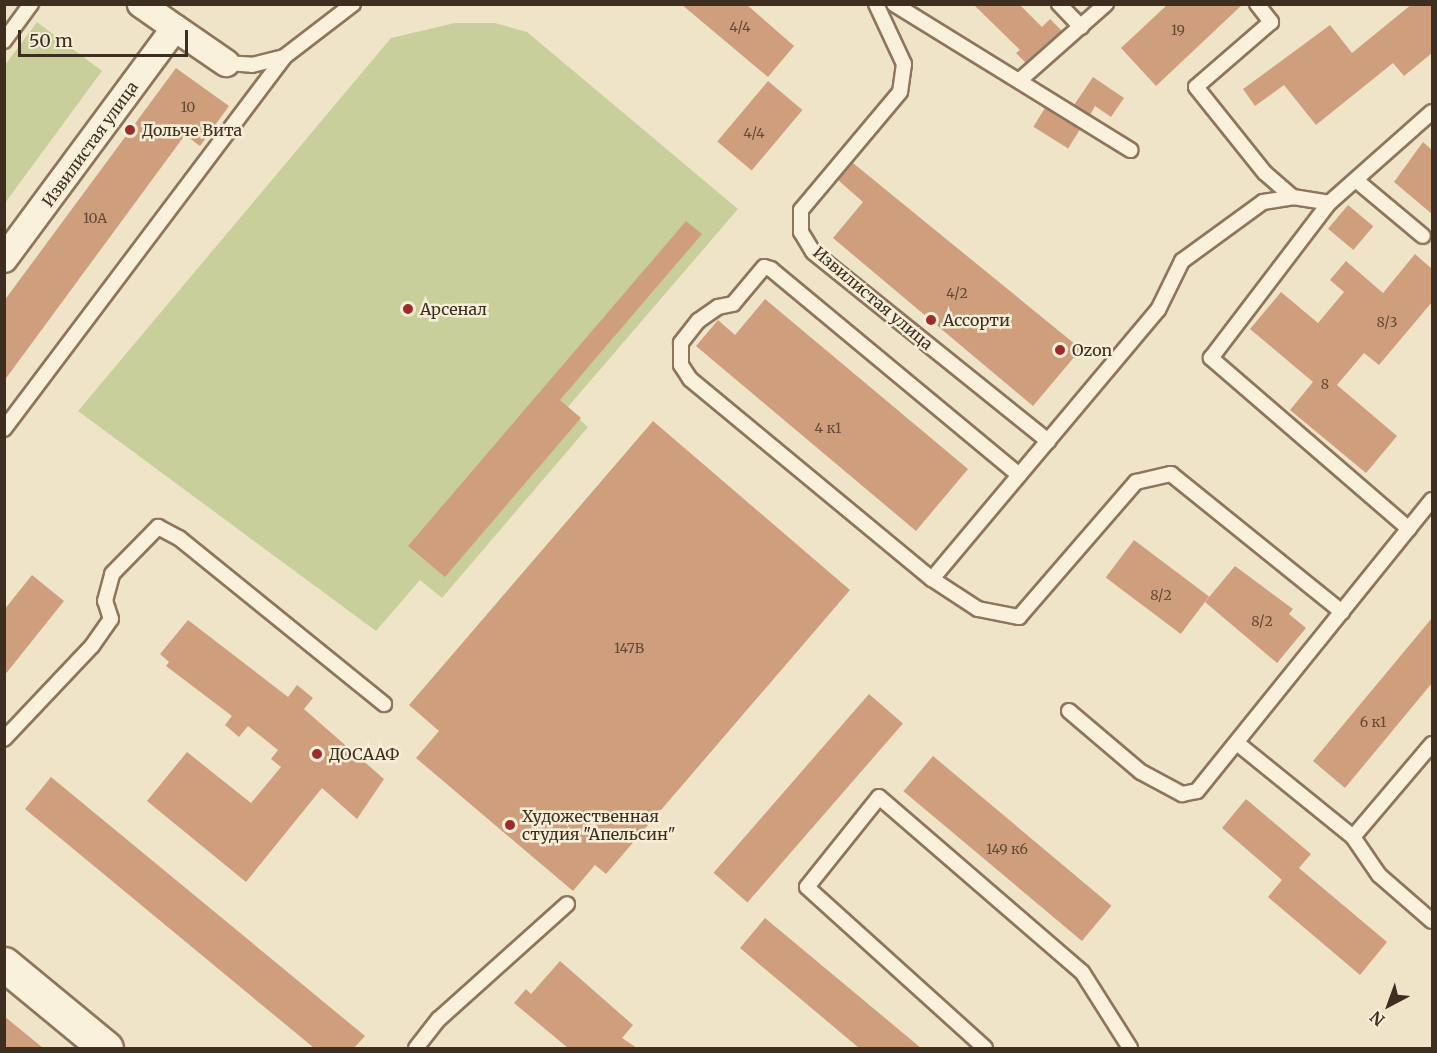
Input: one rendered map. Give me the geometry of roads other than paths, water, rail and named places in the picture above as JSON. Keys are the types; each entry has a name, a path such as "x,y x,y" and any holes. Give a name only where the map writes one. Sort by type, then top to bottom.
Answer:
{"street":[{"path":"141,4 226,63"},
{"name":"Извилистая улица","path":"4,260 176,28"},
{"path":"4,964 106,1048"}],"lane":[{"path":"4,41 32,4"},
{"path":"4,429 284,57 353,4"},
{"name":"Извилистая улица","path":"876,4 904,64 900,92 801,210 801,232 813,252 1048,441"},
{"path":"894,4 1130,150"},
{"path":"1059,4 1081,27"},
{"path":"1020,81 1106,4"},
{"path":"1257,4 1271,22 1196,87 1265,173 1293,197"},
{"path":"226,63 252,65 284,57"},
{"path":"1409,529 1211,358 1329,203 1432,112"},
{"path":"1356,180 1423,236"},
{"path":"932,579 1158,310 1182,261 1263,202 1293,197 1329,203"},
{"path":"1019,475 771,269 764,267 733,304 718,307 698,321 681,343 681,364 690,379 932,579 978,609 1019,617 1136,482 1171,474 1342,612"},
{"path":"1069,711 1141,772 1182,794 1197,791 1432,500"},
{"path":"4,739 92,646 111,619 105,601 112,574 158,527 179,538 384,704"},
{"path":"1237,743 1353,837 1379,875 1432,921"},
{"path":"1353,837 1432,744"},
{"path":"985,1048 807,887 879,797 1082,972 1130,1048"},
{"path":"417,1048 440,1019 567,904"}],"place":[{"name":"Дольче Вита","path":"130,130"},
{"name":"Арсенал","path":"408,309"},
{"name":"Ассорти","path":"931,320"},
{"name":"Ozon","path":"1060,350"},
{"name":"ДОСААФ","path":"317,754"},
{"name":"Художественная студия \"Апельсин\"","path":"510,825"}]}
